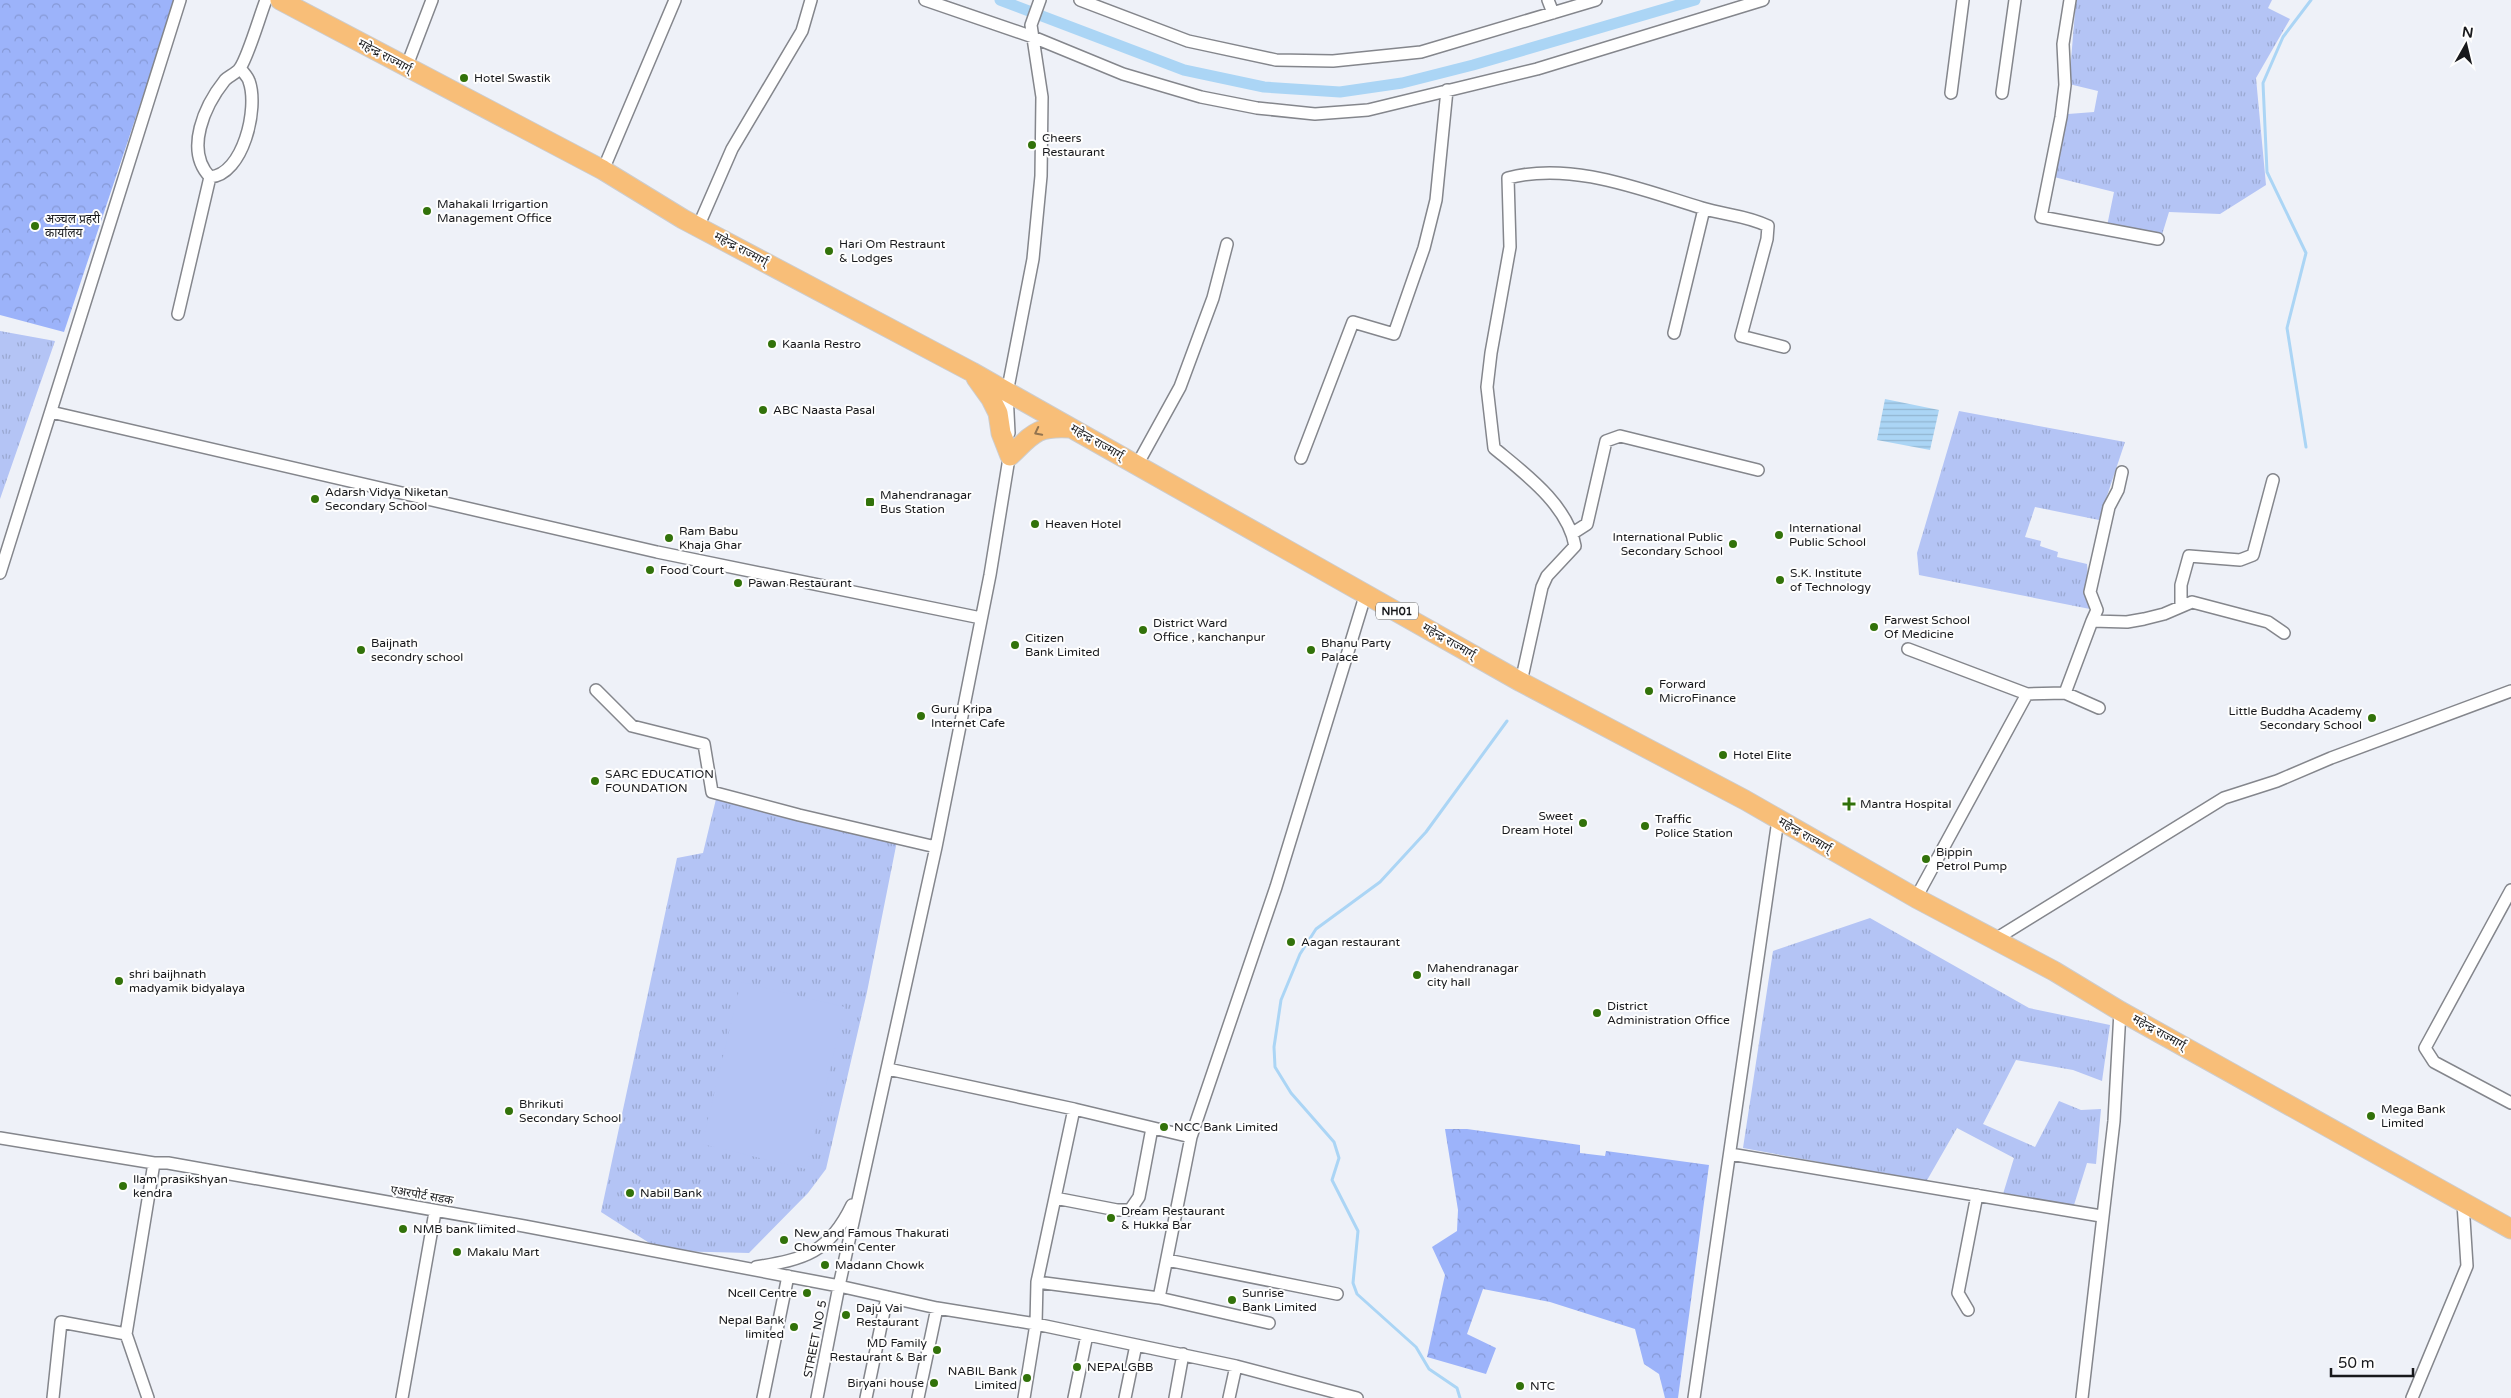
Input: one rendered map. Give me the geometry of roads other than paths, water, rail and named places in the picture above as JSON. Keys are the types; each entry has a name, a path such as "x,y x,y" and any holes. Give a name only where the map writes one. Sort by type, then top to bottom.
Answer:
{"highway":[{"name":"महेन्द्र राज्मार्ग्","path":"280,0 603,170 698,227 972,372 1521,682 1745,800 1916,898 2054,971 2120,1011 2511,1229"},
{"path":"972,372 991,399 998,413 1001,433 1010,456 1036,431 1051,427 1074,429"}],"street":[{"path":"0,573 180,0"},
{"path":"210,177 201,168 198,135 203,117 206,108 226,79 240,68 266,0"},
{"path":"406,68 432,0"},
{"path":"603,170 675,0"},
{"path":"698,227 732,149 802,31 811,0"},
{"path":"925,0 1033,37 1123,74 1201,97 1257,108 1315,114 1368,110 1424,98 1447,90 1537,69 1763,0"},
{"path":"1080,0 1188,41 1276,60 1334,62 1421,52 1596,0"},
{"path":"1548,0 1553,13"},
{"path":"1951,93 1963,0"},
{"path":"2002,93 2015,0"},
{"path":"2070,0 2063,44 2065,85 2061,117 2041,217 2158,239"},
{"path":"747,1268 802,1257 815,1251 842,1227 861,1185 888,1069 936,847 981,618 1010,456 1007,393 1033,259 1041,176 1042,97 1031,24 1039,2"},
{"path":"210,177 225,172 239,154 251,125 252,101 249,80 240,68"},
{"path":"1301,458 1353,322 1394,334 1424,248 1436,200 1447,90"},
{"path":"1521,682 1546,576 1575,546 1573,533 1542,488 1494,448 1487,388 1491,353 1510,247 1508,178 1528,173 1605,178 1704,209 1752,218 1768,226 1767,239 1741,336 1784,347"},
{"path":"178,314 210,177"},
{"path":"1674,333 1704,209"},
{"path":"1137,465 1180,387 1213,298 1227,244"},
{"path":"51,412 657,552 981,618"},
{"path":"1573,533 1587,524 1606,441 1620,436 1758,470"},
{"path":"2066,693 2097,610 2091,598 2091,584 2109,507 2118,490 2122,472"},
{"path":"2181,605 2181,585 2189,556 2240,560 2253,555 2273,480"},
{"path":"1159,1298 1191,1137 1276,887 1366,593"},
{"path":"2092,622 2127,622 2164,614 2181,605 2192,602 2268,622 2284,633"},
{"path":"1908,649 2027,694 2066,693 2099,708"},
{"path":"596,690 632,726 704,744 712,792 799,815 936,847"},
{"path":"1994,940 2224,798 2277,781 2339,755 2511,691"},
{"path":"1916,898 2027,694"},
{"path":"1694,1398 1778,820"},
{"path":"2511,890 2425,1048 2434,1062 2511,1103"},
{"path":"2082,1398 2101,1216 2114,1121 2120,1011"},
{"path":"888,1069 1074,1108 1191,1137"},
{"path":"1024,1398 1036,1324 1037,1282 1074,1108"},
{"path":"1055,1198 1117,1210 1130,1210 1139,1197 1152,1128"},
{"name":"एअरपोर्ट सडक","path":"0,1138 154,1163 168,1163 435,1212 524,1226 747,1268 937,1308 1036,1324 1183,1354 1357,1398"},
{"path":"1730,1154 2101,1216"},
{"path":"148,1398 126,1334 154,1163"},
{"name":"STREET NO 5","path":"821,1397 839,1286 861,1185"},
{"path":"1968,1310 1958,1293 1977,1195"},
{"path":"2412,1398 2467,1266 2463,1203"},
{"path":"402,1398 435,1212"},
{"path":"1167,1260 1337,1294"},
{"path":"763,1398 788,1276"},
{"path":"1037,1282 1159,1298 1269,1323"},
{"path":"866,1398 887,1297"},
{"path":"918,1398 937,1308"},
{"path":"53,1398 62,1322 126,1334"},
{"path":"1074,1398 1087,1335"},
{"path":"1125,1398 1136,1345"},
{"path":"1175,1398 1183,1354"},
{"path":"1229,1398 1236,1366"}],"waterway":[{"path":"1000,0 1184,70 1264,87 1340,92 1402,83 1473,65 1695,0"},
{"path":"2306,447 2287,328 2306,253 2267,172 2263,83 2283,37 2311,0"},
{"path":"1460,1398 1457,1388 1429,1369 1416,1347 1357,1294 1353,1283 1358,1231 1332,1180 1339,1158 1334,1142 1291,1093 1275,1067 1274,1047 1281,1000 1300,954 1316,929 1380,882 1426,832 1507,721"}],"place":[{"name":"Hotel Swastik","path":"464,78"},
{"name":"Cheers Restaurant","path":"1032,145"},
{"name":"Mahakali Irrigartion Management Office","path":"427,211"},
{"name":"अञ्चल प्रहरी कार्यालय","path":"35,226"},
{"name":"Hari Om Restraunt & Lodges","path":"829,251"},
{"name":"Kaanla Restro","path":"772,344"},
{"name":"ABC Naasta Pasal","path":"763,410"},
{"name":"Adarsh Vidya Niketan Secondary School","path":"315,499"},
{"name":"Mahendranagar Bus Station","path":"870,502"},
{"name":"Heaven Hotel","path":"1035,524"},
{"name":"International Public School","path":"1779,535"},
{"name":"Ram Babu Khaja Ghar","path":"669,538"},
{"name":"International Public Secondary School","path":"1733,544"},
{"name":"Food Court","path":"650,570"},
{"name":"S.K. Institute of Technology","path":"1780,580"},
{"name":"Pawan Restaurant","path":"738,583"},
{"name":"Farwest School Of Medicine","path":"1874,627"},
{"name":"District Ward Office , kanchanpur","path":"1143,630"},
{"name":"Citizen Bank Limited","path":"1015,645"},
{"name":"Baijnath secondry school","path":"361,650"},
{"name":"Bhanu Party Palace","path":"1311,650"},
{"name":"Forward MicroFinance","path":"1649,691"},
{"name":"Guru Kripa Internet Cafe","path":"921,716"},
{"name":"Little Buddha Academy Secondary School","path":"2372,718"},
{"name":"Hotel Elite","path":"1723,755"},
{"name":"SARC EDUCATION FOUNDATION","path":"595,781"},
{"name":"Mantra Hospital","path":"1849,804"},
{"name":"Sweet Dream Hotel","path":"1583,823"},
{"name":"Traffic Police Station","path":"1645,826"},
{"name":"Bippin Petrol Pump","path":"1926,859"},
{"name":"Aagan restaurant","path":"1291,942"},
{"name":"Mahendranagar city hall","path":"1417,975"},
{"name":"shri baijhnath madyamik bidyalaya","path":"119,981"},
{"name":"District Administration Office","path":"1597,1013"},
{"name":"Bhrikuti Secondary School","path":"509,1111"},
{"name":"Mega Bank Limited","path":"2371,1116"},
{"name":"NCC Bank Limited","path":"1164,1127"},
{"name":"Ilam prasikshyan kendra","path":"123,1186"},
{"name":"Nabil Bank","path":"630,1193"},
{"name":"Dream Restaurant & Hukka Bar","path":"1111,1218"},
{"name":"NMB bank limited","path":"403,1229"},
{"name":"New and Famous Thakurati Chowmein Center","path":"784,1240"},
{"name":"Makalu Mart","path":"457,1252"},
{"name":"Madann Chowk","path":"825,1265"},
{"name":"Ncell Centre","path":"807,1293"},
{"name":"Sunrise Bank Limited","path":"1232,1300"},
{"name":"Daju Vai Restaurant","path":"846,1315"},
{"name":"Nepal Bank limited","path":"794,1327"},
{"name":"MD Family Restaurant & Bar","path":"937,1350"},
{"name":"NEPALGBB","path":"1077,1367"},
{"name":"NABIL Bank Limited","path":"1027,1378"},
{"name":"Biryani house","path":"934,1383"},
{"name":"NTC","path":"1520,1386"}]}
